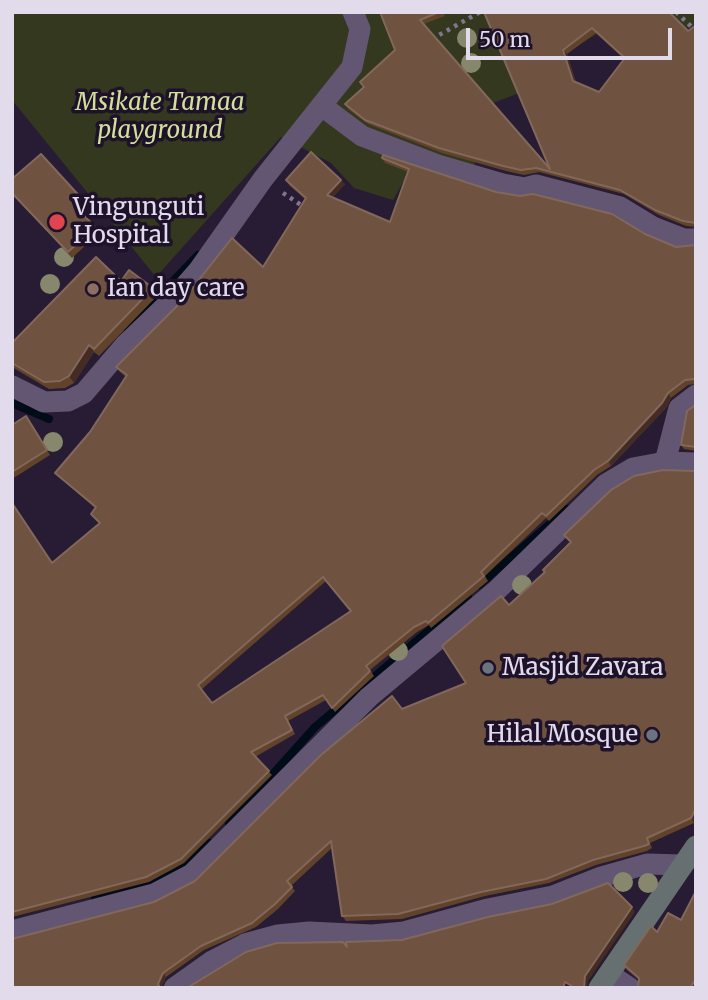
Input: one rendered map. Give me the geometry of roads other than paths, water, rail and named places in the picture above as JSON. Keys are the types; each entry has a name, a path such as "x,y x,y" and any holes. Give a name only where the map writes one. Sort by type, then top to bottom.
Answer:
{"street":[{"path":"12,386 44,402 68,401 84,393 125,345 198,271 263,179 352,66 360,29 353,12"},
{"path":"322,106 362,136 438,165 503,184 525,188 536,185 620,206 653,227 684,239 696,239"},
{"path":"664,462 679,408 696,395"},
{"path":"12,931 154,894 191,874 369,697 497,590 606,485 633,468 664,462 696,463"},
{"path":"630,988 604,981 691,856"},
{"path":"174,988 234,949 278,935 309,932 372,935 404,932 488,909 553,896 601,877 691,856"}],"waterway":[{"path":"127,329 198,255"},
{"path":"12,403 49,419"},
{"path":"479,585 567,509"},
{"path":"229,823 315,727 468,597"},
{"path":"95,899 170,875 210,843"}],"place":[{"name":"Vingunguti Hospital","path":"57,222"},
{"name":"Ian day care","path":"93,289"},
{"name":"Masjid Zavara","path":"488,668"},
{"name":"Hilal Mosque","path":"652,735"}],"park label":[{"name":"Msikate Tamaa playground","path":"160,117"}]}
